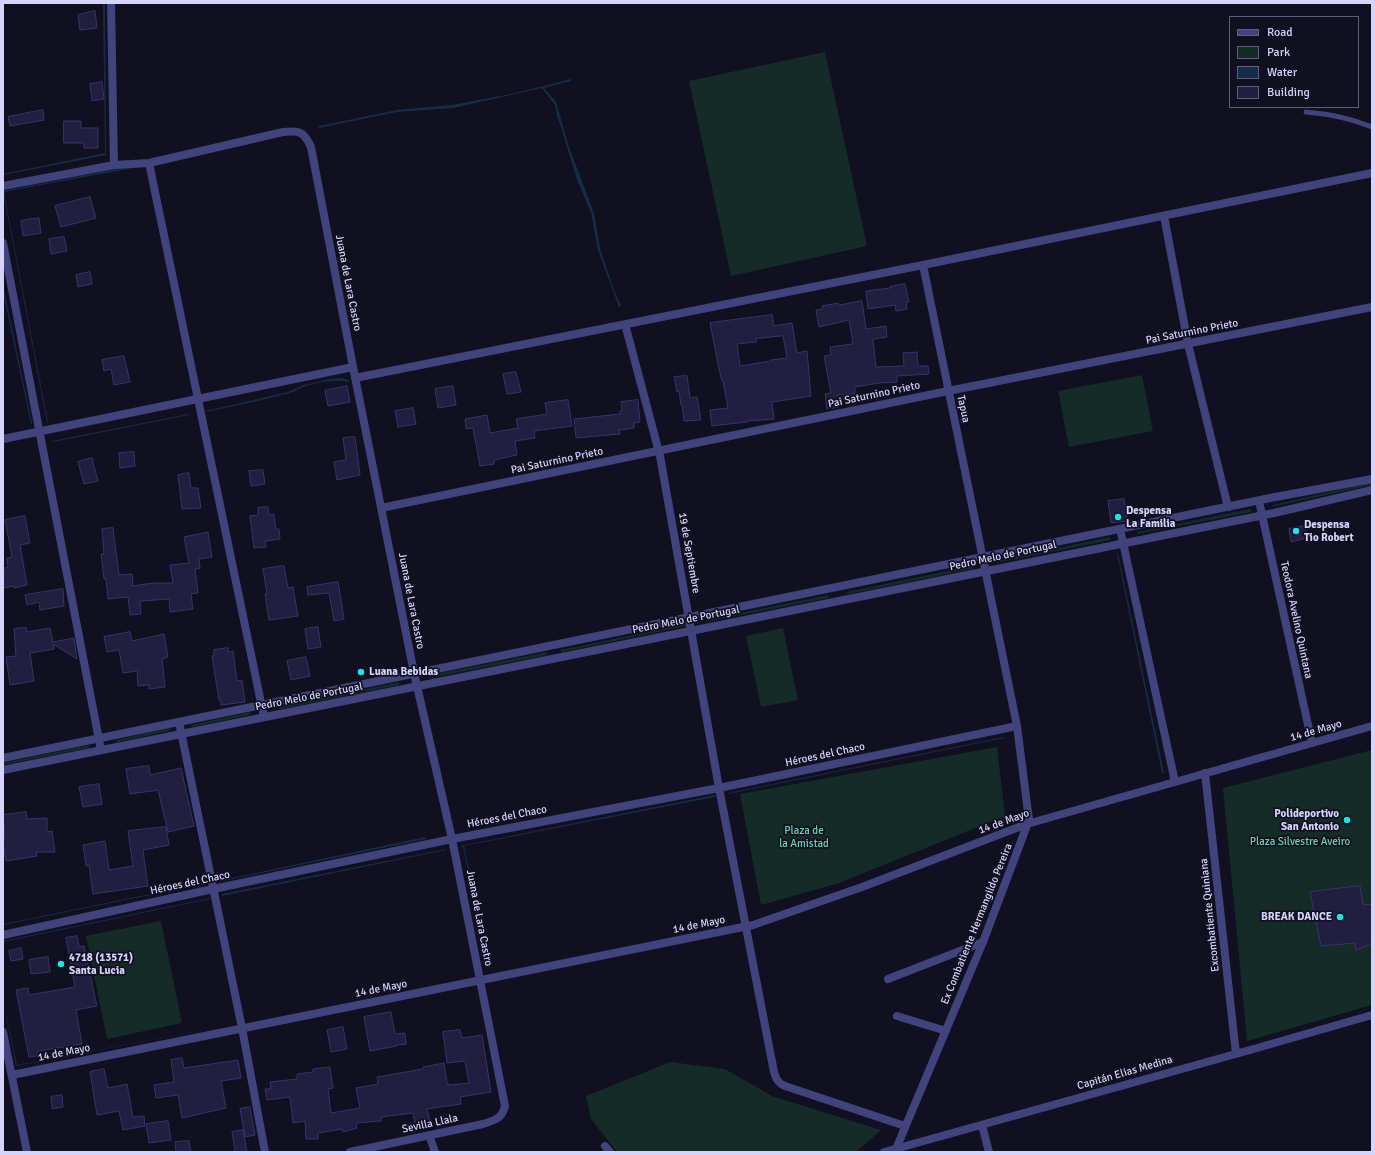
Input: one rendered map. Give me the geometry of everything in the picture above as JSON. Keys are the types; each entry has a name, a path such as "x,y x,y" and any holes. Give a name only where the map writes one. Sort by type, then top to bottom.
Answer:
{"street":[{"path":"112,3 114,165"},
{"name":"Juana de Lara Castro","path":"149,163 283,132 295,131 306,136 311,146 355,378 414,673 452,839 505,1106"},
{"path":"3,186 114,165 149,163 264,717"},
{"path":"355,378 923,265 1372,173"},
{"path":"1164,216 1188,344 1228,507"},
{"path":"3,243 101,750"},
{"name":"Tapua","path":"923,265 983,557"},
{"name":"Pai Saturnino Prieto","path":"381,508 948,391 1372,308"},
{"name":"19 de Septiembre","path":"625,324 659,451 719,788 776,1079 780,1084 785,1086 905,1126"},
{"path":"3,439 353,367"},
{"name":"Pedro Melo de Portugal","path":"3,758 1120,529 1372,479"},
{"name":"Pedro Melo de Portugal","path":"3,770 1262,515 1372,490"},
{"name":"Teodora Avelino Quintana","path":"1259,501 1312,743"},
{"path":"1120,529 1175,782"},
{"name":"Ex Combatiente Hermangildo Pereira","path":"896,1149 983,942 1029,820 1017,726 983,557"},
{"path":"816,592 818,605"},
{"path":"179,722 242,1028 265,1152"},
{"name":"Héroes del Chaco","path":"3,935 452,839 719,788 1017,726"},
{"name":"14 de Mayo","path":"12,1075 746,926 862,887 1028,824 1372,726"},
{"name":"Excombatiente Quiniana","path":"1205,773 1236,1054"},
{"path":"888,979 983,942"},
{"name":"Capitán Elias Medina","path":"884,1152 1236,1054 1372,1014"},
{"path":"897,1016 946,1031"},
{"path":"3,1032 27,1152"},
{"name":"Sevilla Llala","path":"350,1152 494,1121 504,1113 505,1106"},
{"path":"982,1125 989,1152"},
{"path":"429,1136 435,1152"}],"lane":[{"path":"1306,112 1330,114 1353,119 1372,127"}],"green space":[{"path":"825,52 867,246 731,276 689,81"},
{"path":"1142,375 1153,431 1069,447 1058,391"},
{"path":"1372,482 1372,485 1272,507 1273,505"},
{"path":"1250,509 1252,511 1251,512 1137,534 1137,532"},
{"path":"1110,537 1111,540 996,563 996,561"},
{"path":"973,566 972,569 848,594 847,592"},
{"path":"828,595 828,598 705,622 706,620"},
{"path":"686,624 686,626 562,652 560,650"},
{"path":"783,628 798,700 761,707 746,636"},
{"path":"547,652 548,655 430,678 431,675"},
{"path":"399,682 399,685 280,709 279,707"},
{"path":"249,712 250,715 192,727 191,725"},
{"path":"170,728 170,731 117,742 116,740"},
{"path":"89,745 89,748 3,765 3,763"},
{"name":"Plaza de la Amistad","path":"997,747 1005,816 839,883 761,905 740,794"},
{"name":"Plaza Silvestre Aveiro","path":"1372,750 1372,1005 1247,1041 1223,788"},
{"path":"161,921 182,1023 107,1039 86,936"},
{"path":"670,1062 725,1069 772,1096 881,1130 856,1152 617,1152 591,1119 586,1096"}],"water":[{"path":"103,3 105,3 106,155 3,175 105,153"},
{"path":"571,79 571,81 544,88 556,102 569,147 594,213 600,249 621,306 619,307 598,250 591,213 576,177 555,105 542,88 453,108 397,112 319,128 319,126 397,110 452,105 511,94"},
{"path":"138,165 138,167 4,192 47,422 3,191"},
{"path":"3,285 32,423 31,424 3,292"},
{"path":"340,378 349,380 349,382 328,381 317,383 289,393 206,412 288,392 304,385"},
{"path":"189,414 53,442 52,441"},
{"path":"1118,553 1164,773 1162,773"},
{"path":"1004,738 728,794 728,793"},
{"path":"715,795 715,797 464,846 489,968 463,847 460,846"},
{"path":"425,837 426,839 218,882 218,881"},
{"path":"446,850 222,896 222,894"},
{"path":"204,884 3,925 3,924"},
{"path":"210,899 3,942 3,941"},
{"path":"3,996 17,1065 233,1024 16,1066"}],"building":[{"path":"95,11 97,28 80,30 78,15"},
{"path":"102,82 104,99 92,101 90,84"},
{"path":"43,110 44,120 10,126 8,117"},
{"path":"64,121 81,121 81,128 98,128 98,148 84,148 84,143 64,143"},
{"path":"90,197 96,218 61,227 55,206"},
{"path":"39,218 41,233 23,236 21,221"},
{"path":"64,237 67,251 51,254 49,239"},
{"path":"90,272 92,284 78,287 76,275"},
{"path":"905,284 909,302 906,303 907,309 896,311 895,305 868,309 866,291 890,288"},
{"path":"862,301 866,329 886,326 887,337 873,339 876,367 904,366 903,353 917,352 918,366 928,366 929,374 897,376 897,382 855,387 855,394 838,395 839,407 827,409 825,394 831,393 824,356 831,355 830,347 853,343 849,320 819,327 816,310 823,309 822,306"},
{"path":"772,315 774,326 792,323 797,353 807,351 811,396 772,402 774,419 712,426 710,410 728,408 710,323","holes":["783,336 787,358 740,366 737,344 756,342 756,339"]},
{"path":"124,356 130,382 114,385 111,369 104,371 102,360"},
{"path":"516,372 521,392 507,394 503,374"},
{"path":"687,376 690,398 697,397 701,420 684,421 679,391 677,392 674,377"},
{"path":"347,386 350,402 328,406 325,391"},
{"path":"453,386 456,405 438,408 435,389"},
{"path":"568,400 572,426 534,431 535,438 515,441 517,455 494,460 494,464 480,466 473,428 466,429 465,419 487,415 490,433 518,428 516,419 547,414 545,403"},
{"path":"638,400 640,422 634,423 634,428 619,430 620,434 576,438 574,419 620,414 620,411 622,411 621,402"},
{"path":"413,408 416,424 398,427 395,411"},
{"path":"355,437 360,475 337,480 334,462 346,460 343,438"},
{"path":"134,452 135,466 120,468 119,453"},
{"path":"92,458 98,481 84,484 78,462"},
{"path":"263,470 265,484 251,486 249,471"},
{"path":"189,473 191,488 198,488 201,508 182,509 178,475"},
{"path":"1124,499 1127,521 1111,523 1108,501"},
{"path":"268,507 269,515 274,514 276,529 279,529 280,539 265,541 266,547 254,548 250,516 258,515 258,508"},
{"path":"25,516 30,543 20,545 27,585 14,588 14,586 3,588 3,569 8,567 7,558 12,557 5,520"},
{"path":"1305,526 1307,538 1291,542 1289,529"},
{"path":"113,528 119,575 132,574 133,586 153,583 173,583 170,565 189,563 184,537 208,532 212,557 199,559 200,568 195,569 198,593 191,594 193,609 170,612 169,599 140,601 141,614 130,615 128,597 108,599 101,554 104,554 102,529"},
{"path":"284,566 288,588 293,587 298,616 269,620 263,569"},
{"path":"338,582 344,619 334,621 329,593 308,595 307,587"},
{"path":"63,589 64,606 40,610 39,602 27,605 25,595"},
{"path":"318,627 321,647 308,649 305,629"},
{"path":"26,628 27,632 50,628 53,642 74,638 77,659 53,644 54,649 30,653 34,681 10,685 6,657 16,656 14,629"},
{"path":"130,632 132,641 164,634 168,657 162,659 165,687 149,689 149,685 138,686 137,671 123,673 119,650 107,652 104,637"},
{"path":"228,648 228,652 233,651 237,681 242,680 245,702 221,705 212,656 214,656 214,650"},
{"path":"306,657 310,676 291,680 287,661"},
{"path":"149,766 150,775 181,768 194,826 168,832 158,790 130,794 126,769"},
{"path":"99,784 102,804 83,807 79,787"},
{"path":"26,812 27,819 47,818 47,832 52,831 55,852 36,852 37,856 6,861 3,843 3,839 5,839 3,815"},
{"path":"166,827 169,845 143,850 148,886 93,894 89,865 86,866 83,845 105,841 109,870 133,866 128,831"},
{"name":"BREAK DANCE","path":"1360,886 1363,905 1372,904 1372,943 1356,950 1355,943 1321,946 1310,892"},
{"path":"77,936 79,947 84,946 97,1006 76,1010 82,1044 38,1051 38,1056 29,1057 16,990 28,988 29,995 75,987 66,938"},
{"path":"21,948 23,959 11,961 9,951"},
{"path":"48,957 50,972 31,974 29,960"},
{"path":"391,1012 395,1034 405,1033 406,1044 370,1051 364,1017"},
{"path":"343,1027 347,1049 331,1052 327,1030"},
{"path":"460,1030 462,1038 482,1035 491,1092 460,1097 461,1104 427,1109 430,1121 415,1123 413,1113 381,1117 381,1121 356,1123 357,1128 343,1132 342,1129 318,1133 318,1139 306,1139 305,1121 293,1123 290,1097 267,1100 265,1089 271,1089 270,1082 297,1079 297,1074 313,1072 313,1069 330,1067 333,1088 328,1089 331,1113 360,1108 356,1088 378,1084 377,1077 423,1069 423,1067 444,1063 448,1085 469,1083 465,1061 447,1063 443,1032"},
{"path":"182,1058 184,1068 238,1060 241,1078 221,1081 226,1108 182,1118 178,1095 156,1098 154,1085 174,1082 171,1060"},
{"path":"104,1069 108,1088 127,1084 133,1117 144,1116 145,1126 123,1130 119,1111 97,1115 90,1072"},
{"path":"62,1095 63,1107 52,1109 51,1097"},
{"path":"250,1107 255,1135 245,1137 240,1109"},
{"path":"168,1121 171,1140 149,1143 146,1124"},
{"path":"243,1130 247,1152 235,1152 232,1132"},
{"path":"189,1141 191,1152 176,1152 175,1142"}],"place":[{"name":"Despensa La Familia","path":"1118,517"},
{"name":"Despensa Tio Robert","path":"1296,531"},
{"name":"Luana Bebidas","path":"361,672"},
{"name":"Polideportivo San Antonio","path":"1347,820"},
{"name":"BREAK DANCE","path":"1340,917"},
{"name":"4718 (13571) Santa Lucia","path":"61,964"}]}
